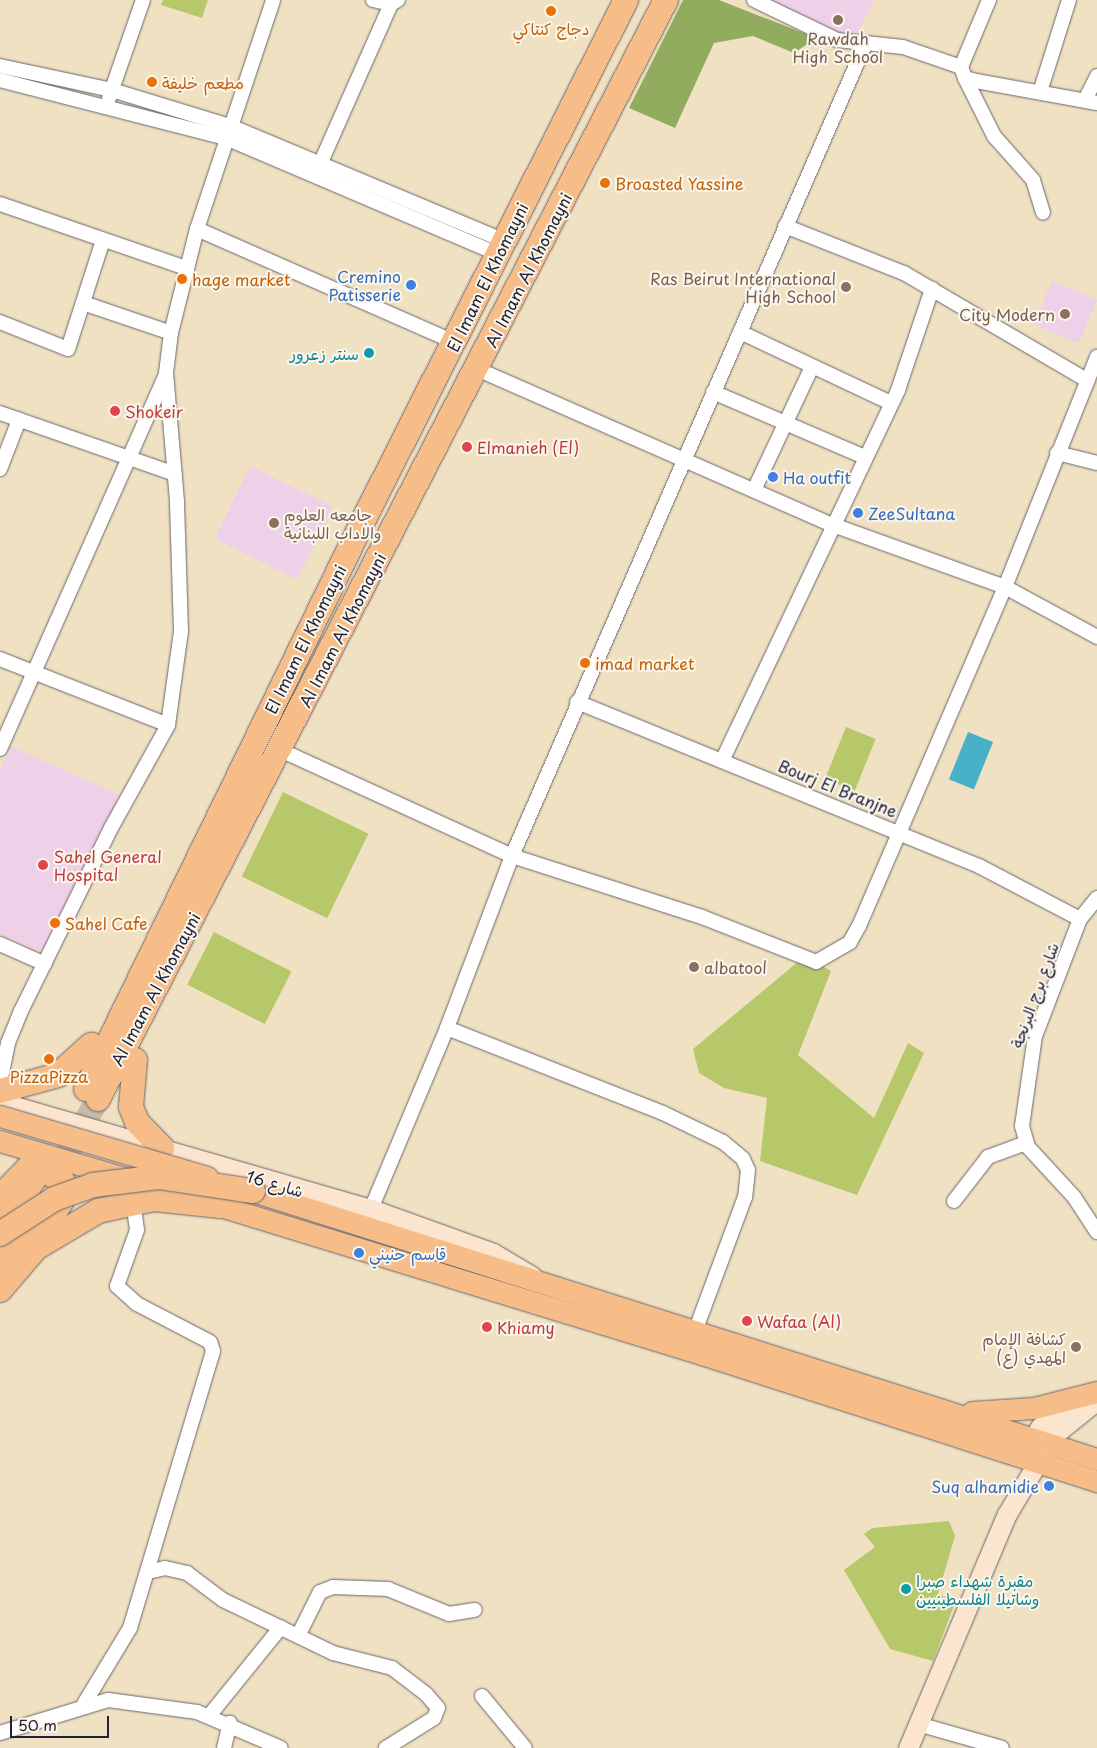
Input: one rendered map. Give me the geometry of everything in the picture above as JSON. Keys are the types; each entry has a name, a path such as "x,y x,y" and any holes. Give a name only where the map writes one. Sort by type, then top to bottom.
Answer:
{"highway":[{"name":"Al Imam Al Khomayni","path":"91,1096 297,718 666,0"},
{"path":"624,4 654,24"},
{"name":"El Imam El Khomayni","path":"91,1096 247,757 365,517 624,4"},
{"path":"365,517 392,533"},
{"path":"247,757 211,804 92,1045 73,1087 77,1100 88,1107 110,1102 135,1060 288,753 297,718"},
{"path":"0,1091 58,1075 92,1045"},
{"path":"135,1060 131,1107 137,1122 162,1148"},
{"path":"0,1197 31,1167 58,1176 64,1187 51,1220 2,1278"},
{"path":"0,1233 54,1199 93,1185 159,1177 253,1191"},
{"path":"0,1233 42,1182 2,1278"},
{"path":"2,1278 50,1237 98,1211 133,1201 165,1199 221,1206"}],"main road":[{"name":"شارع 16","path":"0,1116 253,1191 533,1280 696,1329 1097,1459"},
{"path":"0,1141 221,1206 1097,1481"},
{"path":"945,1410 1002,1412 1097,1392"}],"street":[{"path":"107,104 143,0"},
{"path":"0,1083 8,1043 45,964 111,828 168,725 181,631 175,474 166,373 171,333 197,229 273,0"},
{"path":"320,162 394,2 373,0"},
{"path":"754,0 827,36 865,45 904,47 963,72 1040,92 1091,102 1097,76"},
{"path":"989,0 963,72 994,136 1033,180 1043,212"},
{"path":"1040,92 1069,0"},
{"path":"371,1208 447,1028 512,856 577,702 865,45"},
{"path":"0,66 112,90 228,132 320,162 501,247"},
{"path":"0,80 228,132 501,247"},
{"path":"0,204 102,242 186,268"},
{"path":"785,226 904,273 1089,388"},
{"path":"197,229 455,342"},
{"path":"0,322 68,349 102,242"},
{"path":"722,761 892,403 932,289"},
{"path":"83,303 171,333"},
{"path":"740,332 892,403"},
{"path":"288,753 512,856 702,917 816,962 850,942 1005,587 1057,453 1089,388 1097,357"},
{"path":"754,490 812,367"},
{"path":"477,369 833,525 1005,587 1097,637"},
{"path":"0,749 126,457 166,373"},
{"path":"713,392 865,457"},
{"path":"0,413 175,474"},
{"path":"0,469 19,420"},
{"path":"1057,453 1097,462"},
{"path":"0,659 31,674 168,725"},
{"name":"Bourj El Branjne","path":"577,702 979,866 1080,919"},
{"name":"شارع برج البرنجة","path":"1026,1143 1022,1107 1035,1036 1080,919 1097,898"},
{"path":"0,944 45,964"},
{"path":"447,1028 663,1113 723,1142 743,1159 748,1170 745,1197 696,1329"},
{"name":"شارع 16","path":"0,1102 371,1208 508,1259 533,1280"},
{"path":"954,1201 988,1157 1026,1143 1097,1230"},
{"path":"84,1704 125,1639 148,1572 212,1351 210,1342 137,1304 118,1286 137,1230 133,1201"},
{"path":"908,1748 1006,1514 1040,1440 1062,1411 1097,1392"},
{"path":"1040,1440 1097,1400"},
{"path":"148,1572 165,1568 187,1573 223,1600 299,1634 333,1653 392,1668 436,1703 434,1718 386,1748"},
{"path":"299,1634 320,1592 333,1586 388,1589 449,1614 475,1610"},
{"path":"209,1716 281,1627"},
{"path":"482,1696 524,1748"},
{"path":"0,1733 84,1704 130,1701 209,1716 230,1723 281,1748"},
{"path":"224,1748 230,1723"},
{"path":"918,1724 962,1743 1002,1748"}],"shaded area":[{"name":"Rawdah High School","path":"769,0 874,0 854,40"},
{"name":"City Modern","path":"1052,281 1097,300 1079,343 1034,324"},
{"name":"جامعه العلوم والاداب اللبنانية","path":"250,466 333,506 297,579 214,539"},
{"name":"Sahel General Hospital","path":"11,746 122,796 43,952 0,934 0,770"}],"green space":[{"path":"163,0 208,0 202,18 161,5"},
{"path":"683,0 719,0 816,38 794,53 753,36 714,43 675,128 629,108"},
{"path":"846,727 876,739 855,791 825,779"},
{"path":"283,792 368,834 327,918 242,876"},
{"path":"214,932 292,971 265,1024 187,985"},
{"path":"805,956 831,971 798,1055 874,1118 908,1043 924,1053 857,1195 760,1161 767,1098 724,1088 699,1073 693,1049"},
{"path":"949,1521 955,1536 938,1594 956,1600 933,1661 890,1649 844,1570 875,1547 864,1534 872,1528"}],"water":[{"path":"968,732 993,742 974,789 949,779"}],"tunnel":[{"path":"48,1187 98,1099"}],"place":[{"name":"دجاج كنتاكي","path":"551,11"},
{"name":"Rawdah High School","path":"838,20"},
{"name":"مطعم خليفة","path":"152,82"},
{"name":"Broasted Yassine","path":"605,183"},
{"name":"hage market","path":"182,279"},
{"name":"Cremino Patisserie","path":"411,285"},
{"name":"Ras Beirut International High School","path":"846,287"},
{"name":"City Modern","path":"1065,314"},
{"name":"سنتر زعرور","path":"369,353"},
{"name":"Shokeir","path":"115,411"},
{"name":"Elmanieh (El)","path":"467,447"},
{"name":"Ha outfit","path":"773,477"},
{"name":"ZeeSultana","path":"858,513"},
{"name":"جامعه العلوم والاداب اللبنانية","path":"274,523"},
{"name":"imad market","path":"585,663"},
{"name":"Sahel General Hospital","path":"43,865"},
{"name":"Sahel Cafe","path":"55,923"},
{"name":"albatool","path":"694,967"},
{"name":"PizzaPizza","path":"49,1059"},
{"name":"قاسم حنيني","path":"359,1253"},
{"name":"Wafaa (Al)","path":"747,1321"},
{"name":"Khiamy","path":"487,1327"},
{"name":"كشافة الإمام المهدي (ع)","path":"1076,1347"},
{"name":"Suq alhamidie","path":"1049,1486"},
{"name":"مقبرة شهداء صبرا وشاتيلا الفلسطينيين","path":"906,1589"}]}
